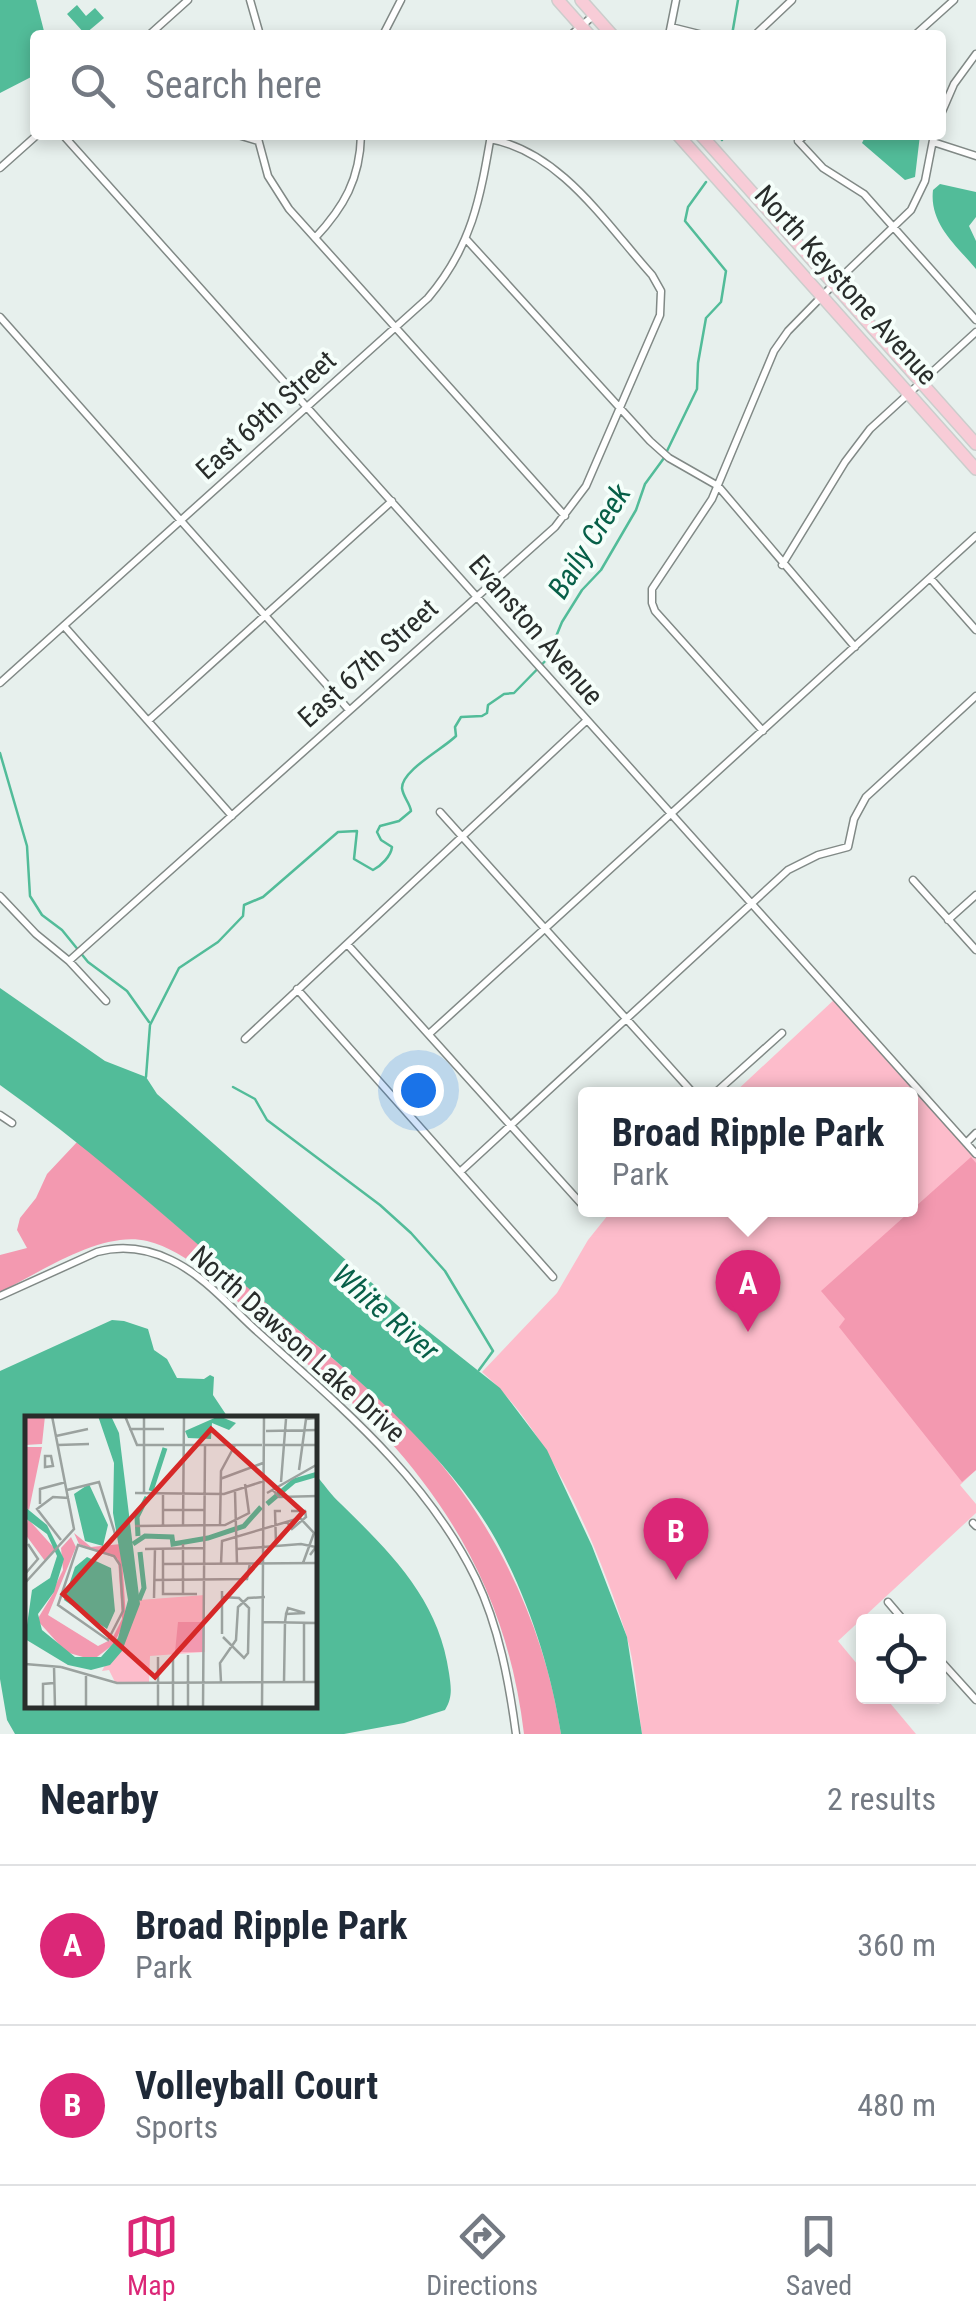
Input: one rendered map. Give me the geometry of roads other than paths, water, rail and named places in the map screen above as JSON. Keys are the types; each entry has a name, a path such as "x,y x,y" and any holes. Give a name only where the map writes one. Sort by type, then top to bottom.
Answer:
{"main road":[{"path":"558,0 579,30"},
{"path":"581,0 608,30"},
{"name":"North Keystone Avenue","path":"682,140 828,290"},
{"name":"North Keystone Avenue","path":"705,140 914,387 976,469"},
{"name":"North Keystone Avenue","path":"914,387 976,444"}],"street":[{"path":"155,30 188,0"},
{"path":"250,0 259,30"},
{"path":"385,30 400,0"},
{"path":"670,30 676,0"},
{"path":"760,30 792,0"},
{"path":"921,30 954,0"},
{"path":"582,30 594,14"},
{"path":"946,102 976,54"},
{"path":"0,168 31,140"},
{"name":"Evanston Avenue","path":"67,140 916,1087"},
{"path":"259,140 278,194 565,516"},
{"path":"315,238 338,214 352,189 361,140"},
{"name":"East 69th Street","path":"0,683 397,329 438,287 466,239 481,196 490,140"},
{"name":"East 67th Street","path":"70,961 565,516 586,486 660,315 662,301 652,275 559,172 531,152 498,140"},
{"path":"799,140 820,166 862,192 976,320"},
{"path":"763,730 655,610 651,595 706,511 783,337 894,230 920,197 933,140"},
{"path":"938,140 976,156"},
{"path":"466,239 669,458 718,486 855,647"},
{"path":"0,317 349,710"},
{"path":"782,565 858,443 976,332"},
{"path":"148,720 392,501"},
{"path":"429,1034 976,536"},
{"path":"930,578 976,630"},
{"path":"63,626 232,816"},
{"path":"461,1171 788,870 803,860 850,845 854,819 866,797 976,696"},
{"path":"245,1040 586,721"},
{"path":"440,812 688,1087"},
{"path":"914,880 976,950"},
{"path":"948,920 976,894"},
{"path":"0,896 38,936 70,961 106,1001"},
{"path":"348,944 578,1200"},
{"path":"298,989 554,1277"},
{"path":"722,1087 782,1033"},
{"name":"Evanston Avenue","path":"918,1090 976,1154"},
{"path":"0,1115 12,1123"},
{"path":"966,1143 976,1134"},
{"name":"North Dawson Lake Drive","path":"0,1296 114,1248 138,1249 165,1257 204,1282 372,1435 439,1518 476,1579 489,1610 512,1695 516,1734"},
{"path":"888,1602 898,1614"},
{"path":"946,1667 976,1700"}],"water":[{"path":"0,0 36,0 44,30 30,30 30,78 0,93"},
{"path":"77,5 86,16 95,8 104,18 90,30 81,30 67,14"},
{"path":"919,140 915,177 905,180 862,143"},
{"path":"940,184 976,192 976,217 969,226 976,241 976,269 946,234 935,213 933,190"},
{"name":"White River","path":"0,988 105,1061 146,1077 157,1094 413,1319 500,1388 547,1450 592,1546 627,1637 642,1734 561,1734 544,1659 508,1562 488,1526 447,1470 352,1375 95,1158 0,1085"},
{"path":"112,1320 124,1321 148,1329 154,1350 167,1359 177,1378 214,1377 213,1395 227,1416 25,1416 25,1709 318,1709 318,1478 395,1560 424,1600 444,1647 449,1673 451,1687 445,1710 404,1723 344,1734 15,1734 7,1720 0,1679 0,1371"}],"waterway":[{"name":"Baily Creek","path":"733,30 738,0"},
{"name":"Baily Creek","path":"667,451 697,389 706,318 721,302 726,271 685,221 688,207 706,182"},
{"name":"Baily Creek","path":"146,1077 150,1025 179,968 218,942 243,916 244,905 263,897 338,832 357,831 354,859 373,870 385,860 392,847 377,832 380,826 399,821 411,811 402,788 404,781 456,736 455,727 461,717 487,713 488,705 504,694 514,693 556,650 555,639 562,622 582,590 601,570 636,510 645,484 664,458"},
{"path":"0,753 27,846 30,896 42,915 62,930 88,962 127,991 149,1022"},
{"path":"233,1087 255,1099 267,1120 380,1205 445,1271 493,1351 479,1370"}],"place":[{"name":"Broad Ripple Park","path":"748,1332"},
{"name":"Volleyball Court","path":"676,1580"}]}
